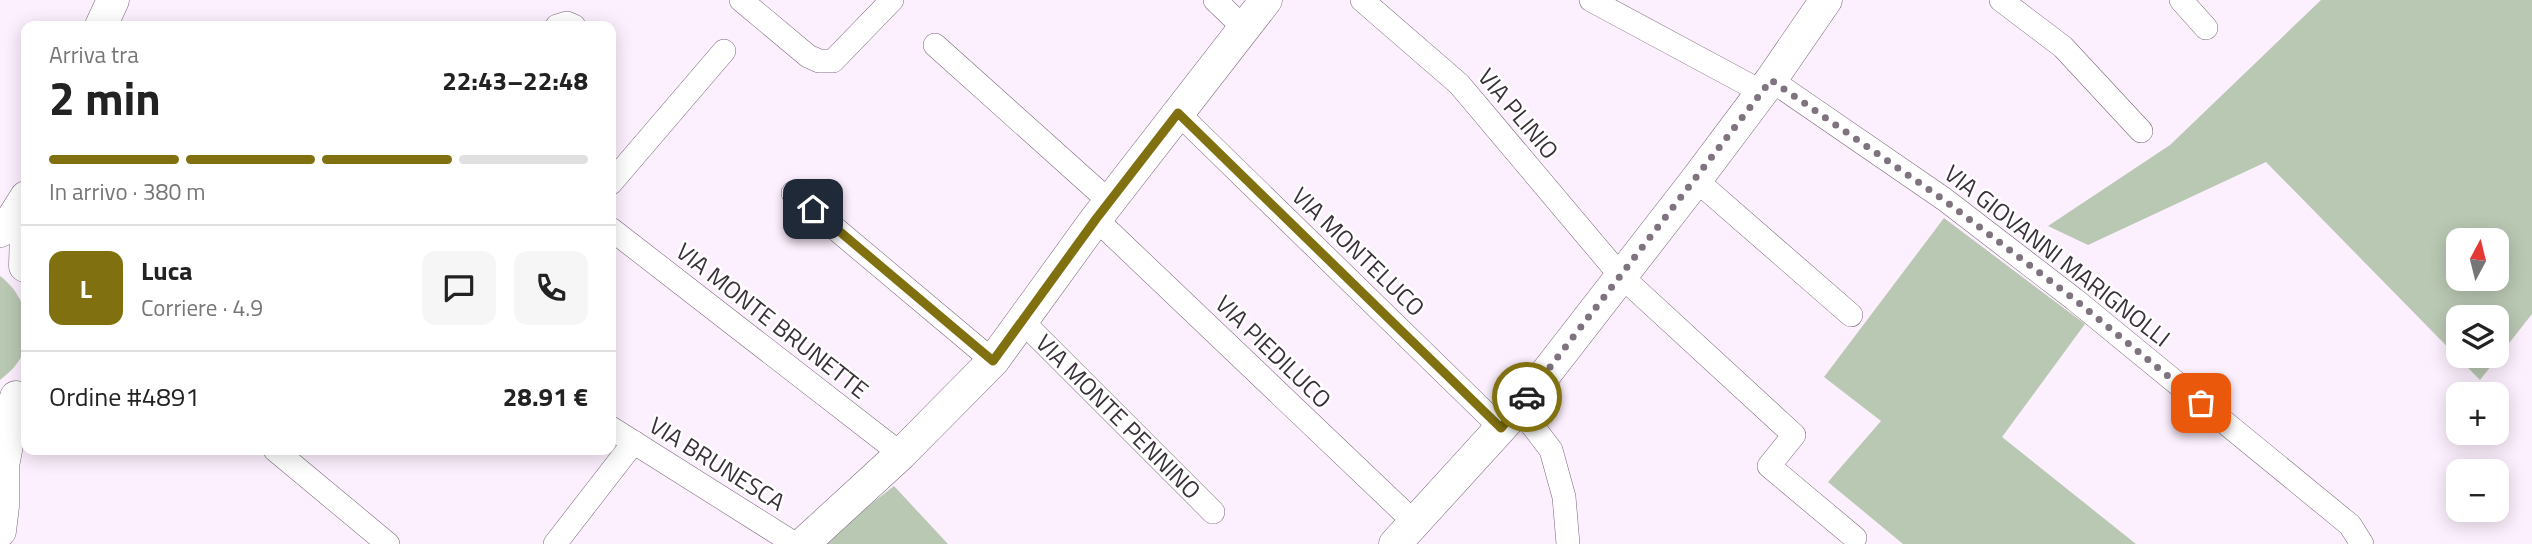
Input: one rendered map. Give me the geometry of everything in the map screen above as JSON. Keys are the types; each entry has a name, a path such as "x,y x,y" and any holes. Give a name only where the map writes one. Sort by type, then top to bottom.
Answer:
{"street":[{"path":"103,21 113,0"},
{"path":"741,0 808,56 819,61 833,61 892,0"},
{"path":"1215,0 1243,27"},
{"name":"VIA MONTE PENNINO","path":"803,544 901,454 993,361 1103,211 1266,0"},
{"name":"VIA PLINIO","path":"1362,0 1459,84 1620,275 1794,435 1769,467 1855,538"},
{"name":"VIA GIOVANNI MARIGNOLLI","path":"1591,0 1767,86 1944,200 2074,299 2350,525 2362,544"},
{"path":"1404,533 1510,418 1696,180 1767,86 1826,0"},
{"path":"2001,0 2063,47 2141,131"},
{"path":"2181,0 2206,28"},
{"path":"935,45 1103,211"},
{"path":"616,177 724,51"},
{"name":"VIA MONTELUCO","path":"1178,113 1510,418 1551,450 1564,497 1568,544"},
{"path":"1696,180 1851,315"},
{"path":"793,193 993,361"},
{"path":"0,231 9,224 21,205"},
{"name":"VIA PIEDILUCO","path":"1103,211 1404,533"},
{"name":"VIA MONTE BRUNETTE","path":"616,233 901,454"},
{"name":"VIA MONTE PENNINO","path":"1023,321 1213,512"},
{"path":"0,531 3,506 1,464 14,397"},
{"name":"VIA BRUNESCA","path":"616,431 795,544"},
{"path":"555,544 634,442"},
{"path":"281,455 388,544"}],"green space":[{"path":"2321,0 2532,0 2532,314 2509,343 2509,305 2446,305 2446,345 2266,162 2088,245 2048,226 2170,145"},
{"path":"1944,218 2085,324 2002,437 2136,544 1903,544 1828,482 1881,421 1824,377"},
{"path":"0,276 21,302 21,357 0,380"},
{"path":"2468,368 2489,368 2480,380"},
{"path":"894,486 948,544 820,544"}],"way so far":[{"path":"1527,397 1771,80 1944,200 2074,299 2201,403"}],"route":[{"path":"813,209 993,361 1096,219 1178,113 1501,428 1527,397"}]}
